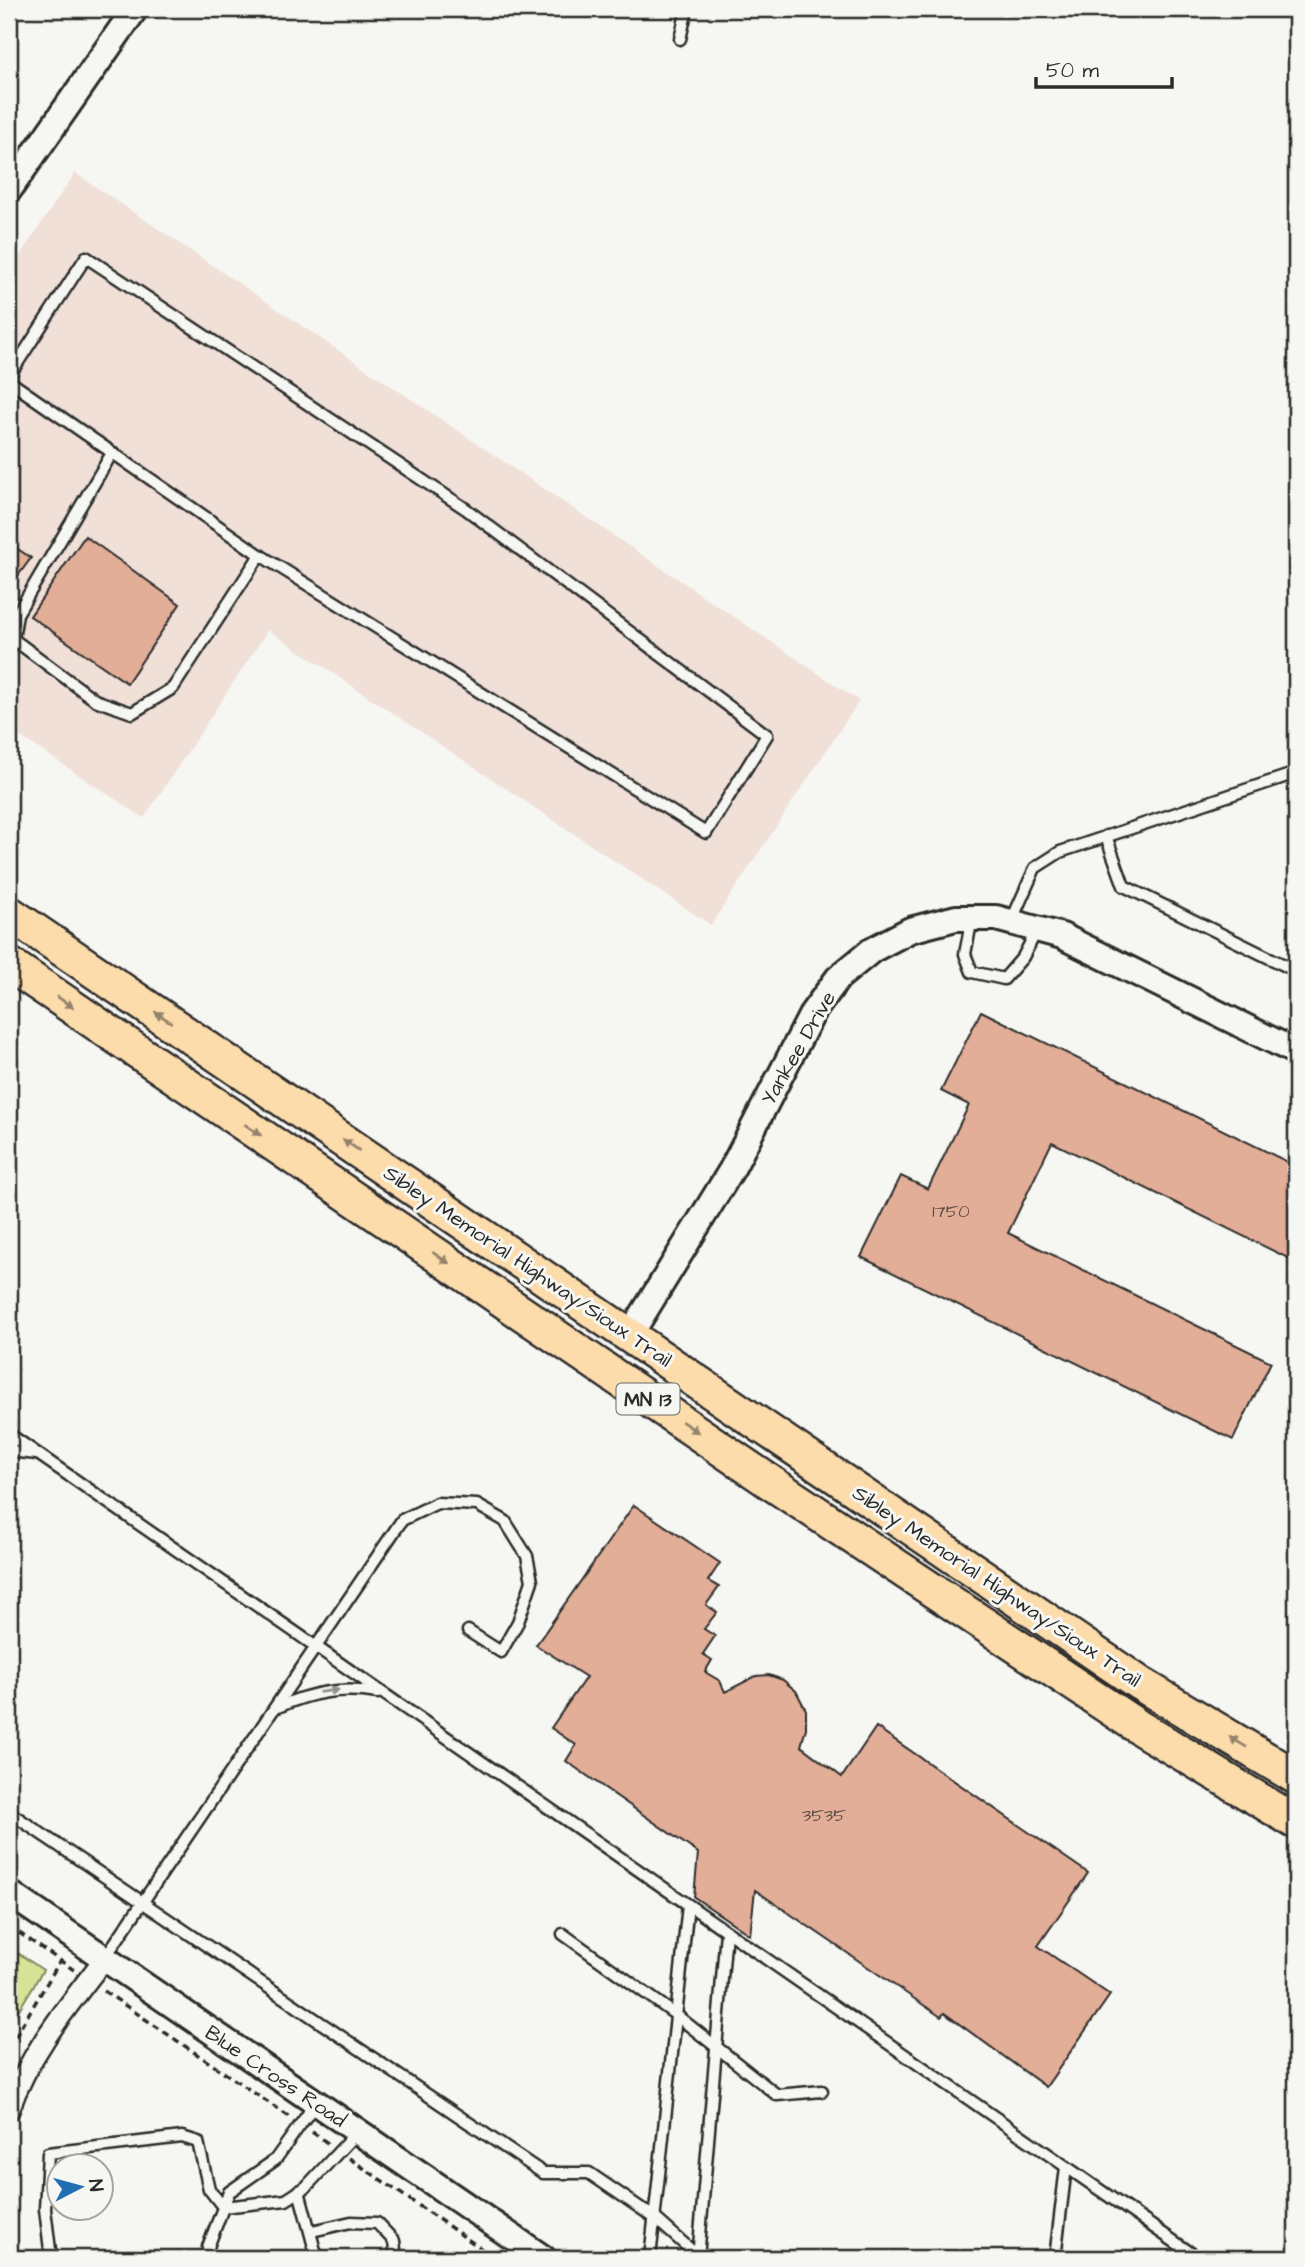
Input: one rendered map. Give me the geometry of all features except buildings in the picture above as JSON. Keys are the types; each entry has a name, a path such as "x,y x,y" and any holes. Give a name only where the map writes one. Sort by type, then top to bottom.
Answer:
{"highway":[{"name":"Sibley Memorial Highway/Sioux Trail","path":"9,913 1139,1683 1296,1777"},
{"name":"Sibley Memorial Highway/Sioux Trail","path":"9,964 770,1482 1140,1728 1296,1822"}],"street":[{"path":"9,190 135,9"},
{"name":"Yankee Drive","path":"630,1335 732,1168 813,1013 838,978 872,950 911,930 956,918 972,918 1011,922 1062,936 1296,1052"},
{"name":"Blue Cross Road","path":"9,1893 543,2258"},
{"path":"9,2110 15,2092 49,2031 104,1959"}],"lane":[{"path":"680,39 687,9"},
{"path":"86,257 466,509 767,735 706,833 260,555 9,378 86,257"},
{"path":"113,453 17,614 13,639 95,700 132,713 173,688 260,555"},
{"path":"1011,922 1035,868 1060,852 1296,773"},
{"path":"1106,836 1124,886 1296,971"},
{"path":"972,918 965,954 972,972 1004,979 1023,957 1038,929"},
{"path":"9,1434 1198,2258"},
{"path":"9,1451 37,1454"},
{"path":"104,1959 402,1520 437,1503 477,1505 505,1521 527,1556 531,1581 518,1622 501,1653 468,1631"},
{"path":"277,1707 304,1695 334,1690 384,1694"},
{"path":"9,1812 543,2173 589,2173 655,2218 699,2258"},
{"path":"650,2258 688,1905"},
{"path":"699,2258 726,1932"},
{"path":"563,1934 676,2015 777,2095 822,2091"},
{"path":"209,2258 208,2247 229,2192 275,2160 316,2103"},
{"path":"223,2207 286,2200 299,2192 358,2132"},
{"path":"51,2258 45,2209 48,2152 182,2137 198,2143 209,2189 223,2207"},
{"path":"1055,2258 1066,2167"},
{"path":"299,2192 312,2231 317,2258"},
{"path":"312,2231 351,2222 377,2222 394,2241 396,2258"}],"path":[{"path":"9,1926 495,2258"},
{"path":"9,2048 60,1961"}],"shaded area":[{"path":"75,173 859,701 711,925 268,630 144,818 9,729 9,272"}],"green space":[{"path":"9,1947 43,1970 9,2026"}]}
